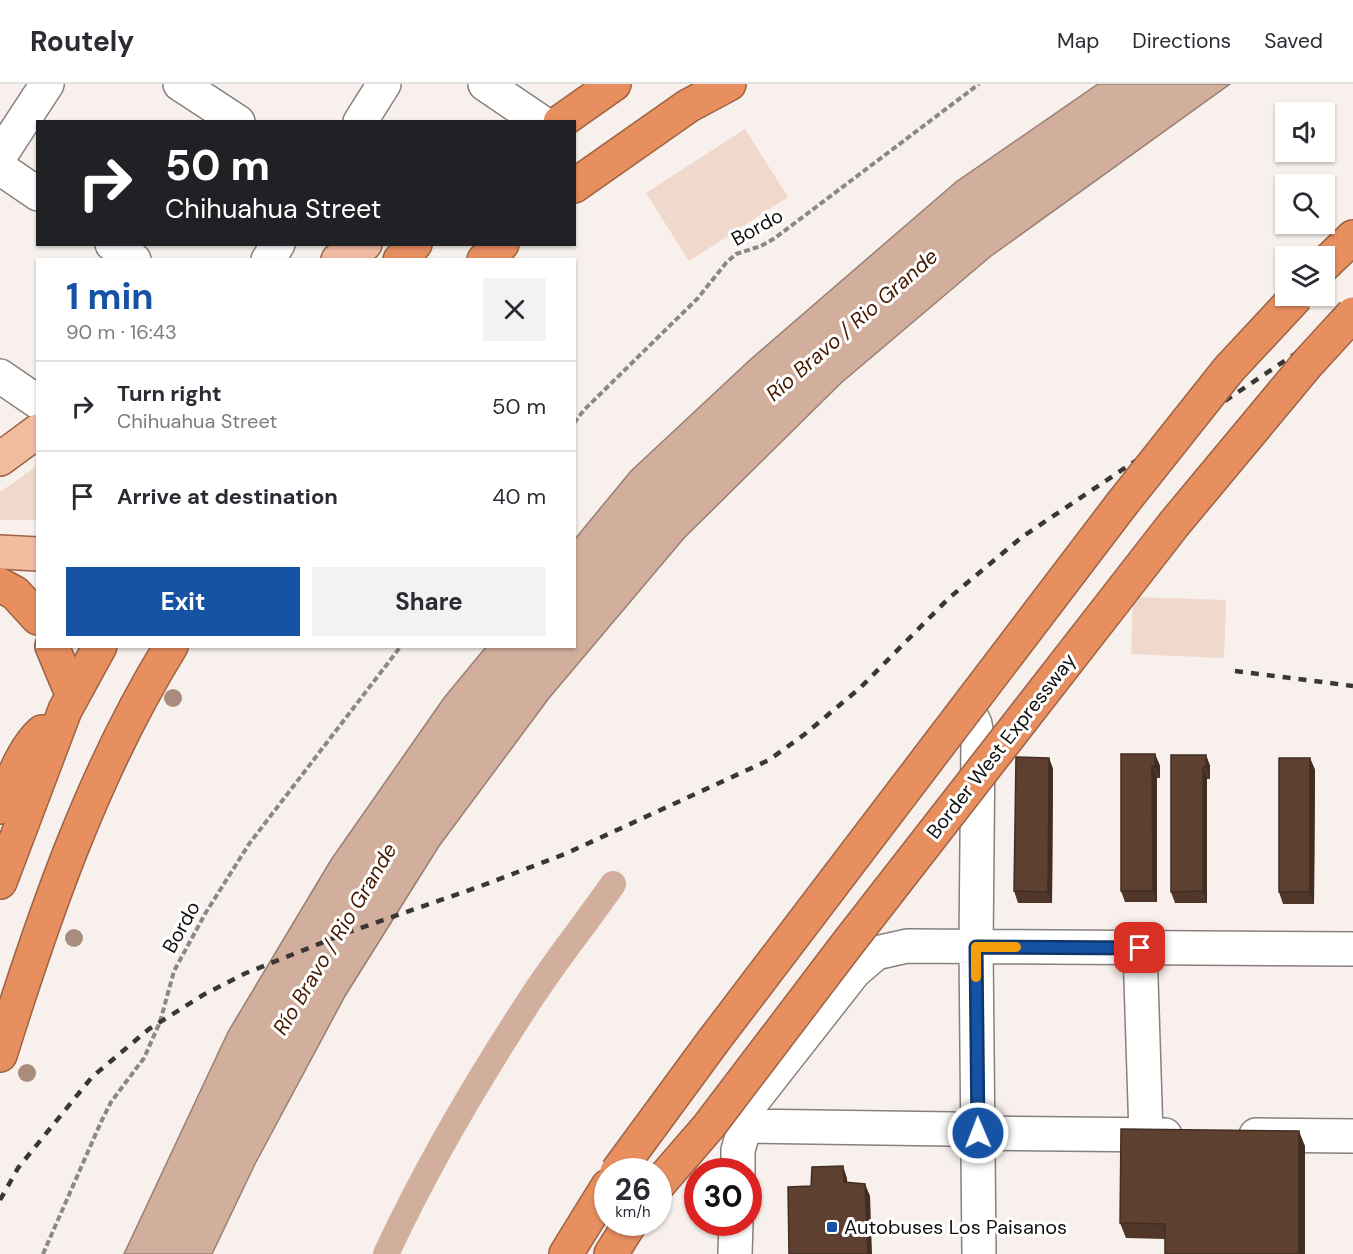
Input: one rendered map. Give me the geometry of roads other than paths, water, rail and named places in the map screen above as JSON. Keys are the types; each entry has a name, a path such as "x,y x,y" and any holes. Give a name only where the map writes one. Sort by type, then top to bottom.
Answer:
{"highway":[{"path":"563,120 614,84"},
{"path":"576,185 688,106 729,84"},
{"path":"1335,255 1353,237"},
{"path":"486,258 500,246"},
{"path":"627,1158 728,1021 1121,505 1229,369 1288,306"},
{"name":"Border West Expressway","path":"672,1169 709,1126 827,969 1174,524 1308,363 1353,314"},
{"path":"0,585 15,593 36,616"},
{"path":"53,648 69,702"},
{"path":"0,882 69,702 99,648"},
{"path":"0,1055 30,959 78,833 117,747 170,648"},
{"path":"0,807 35,738 69,702"},
{"path":"566,1254 594,1209"},
{"path":"611,1254 622,1236"}],"main road":[{"path":"341,258 362,246"},
{"path":"0,459 36,432"},
{"path":"0,552 36,554"}],"street":[{"path":"0,156 47,84"},
{"path":"180,84 235,120"},
{"path":"361,120 384,84"},
{"path":"484,84 538,120"},
{"path":"0,168 36,193"},
{"path":"115,246 132,258"},
{"path":"0,376 36,401"},
{"path":"968,709 975,724 978,742 976,947 979,1254"},
{"path":"738,1158 744,1126 752,1102 854,972 876,953 907,946 1353,949"},
{"path":"1140,948 1146,1134"},
{"path":"744,1126 952,1130 978,1133 1192,1135"},
{"path":"1227,1135 1353,1136"},
{"path":"735,1254 736,1236"}],"water":[{"name":"Río Bravo / Rio Grande","path":"1098,84 1230,84 991,256 841,383 684,538 549,698 439,846 345,996 255,1164 212,1254 124,1254 228,1032 331,860 444,698 485,648 576,648 576,538 631,471 751,359 956,182"}],"waterway":[{"path":"386,1254 436,1156 491,1061 540,985 613,884"}],"railway":[{"path":"0,1200 18,1168 92,1077 149,1029 203,995 246,973 349,932 565,854 769,760 805,734 860,688 949,598 1022,537 1353,315"},
{"path":"1235,671 1353,686"}],"place":[{"name":"Autobuses Los Paisanos","path":"832,1227"}]}
